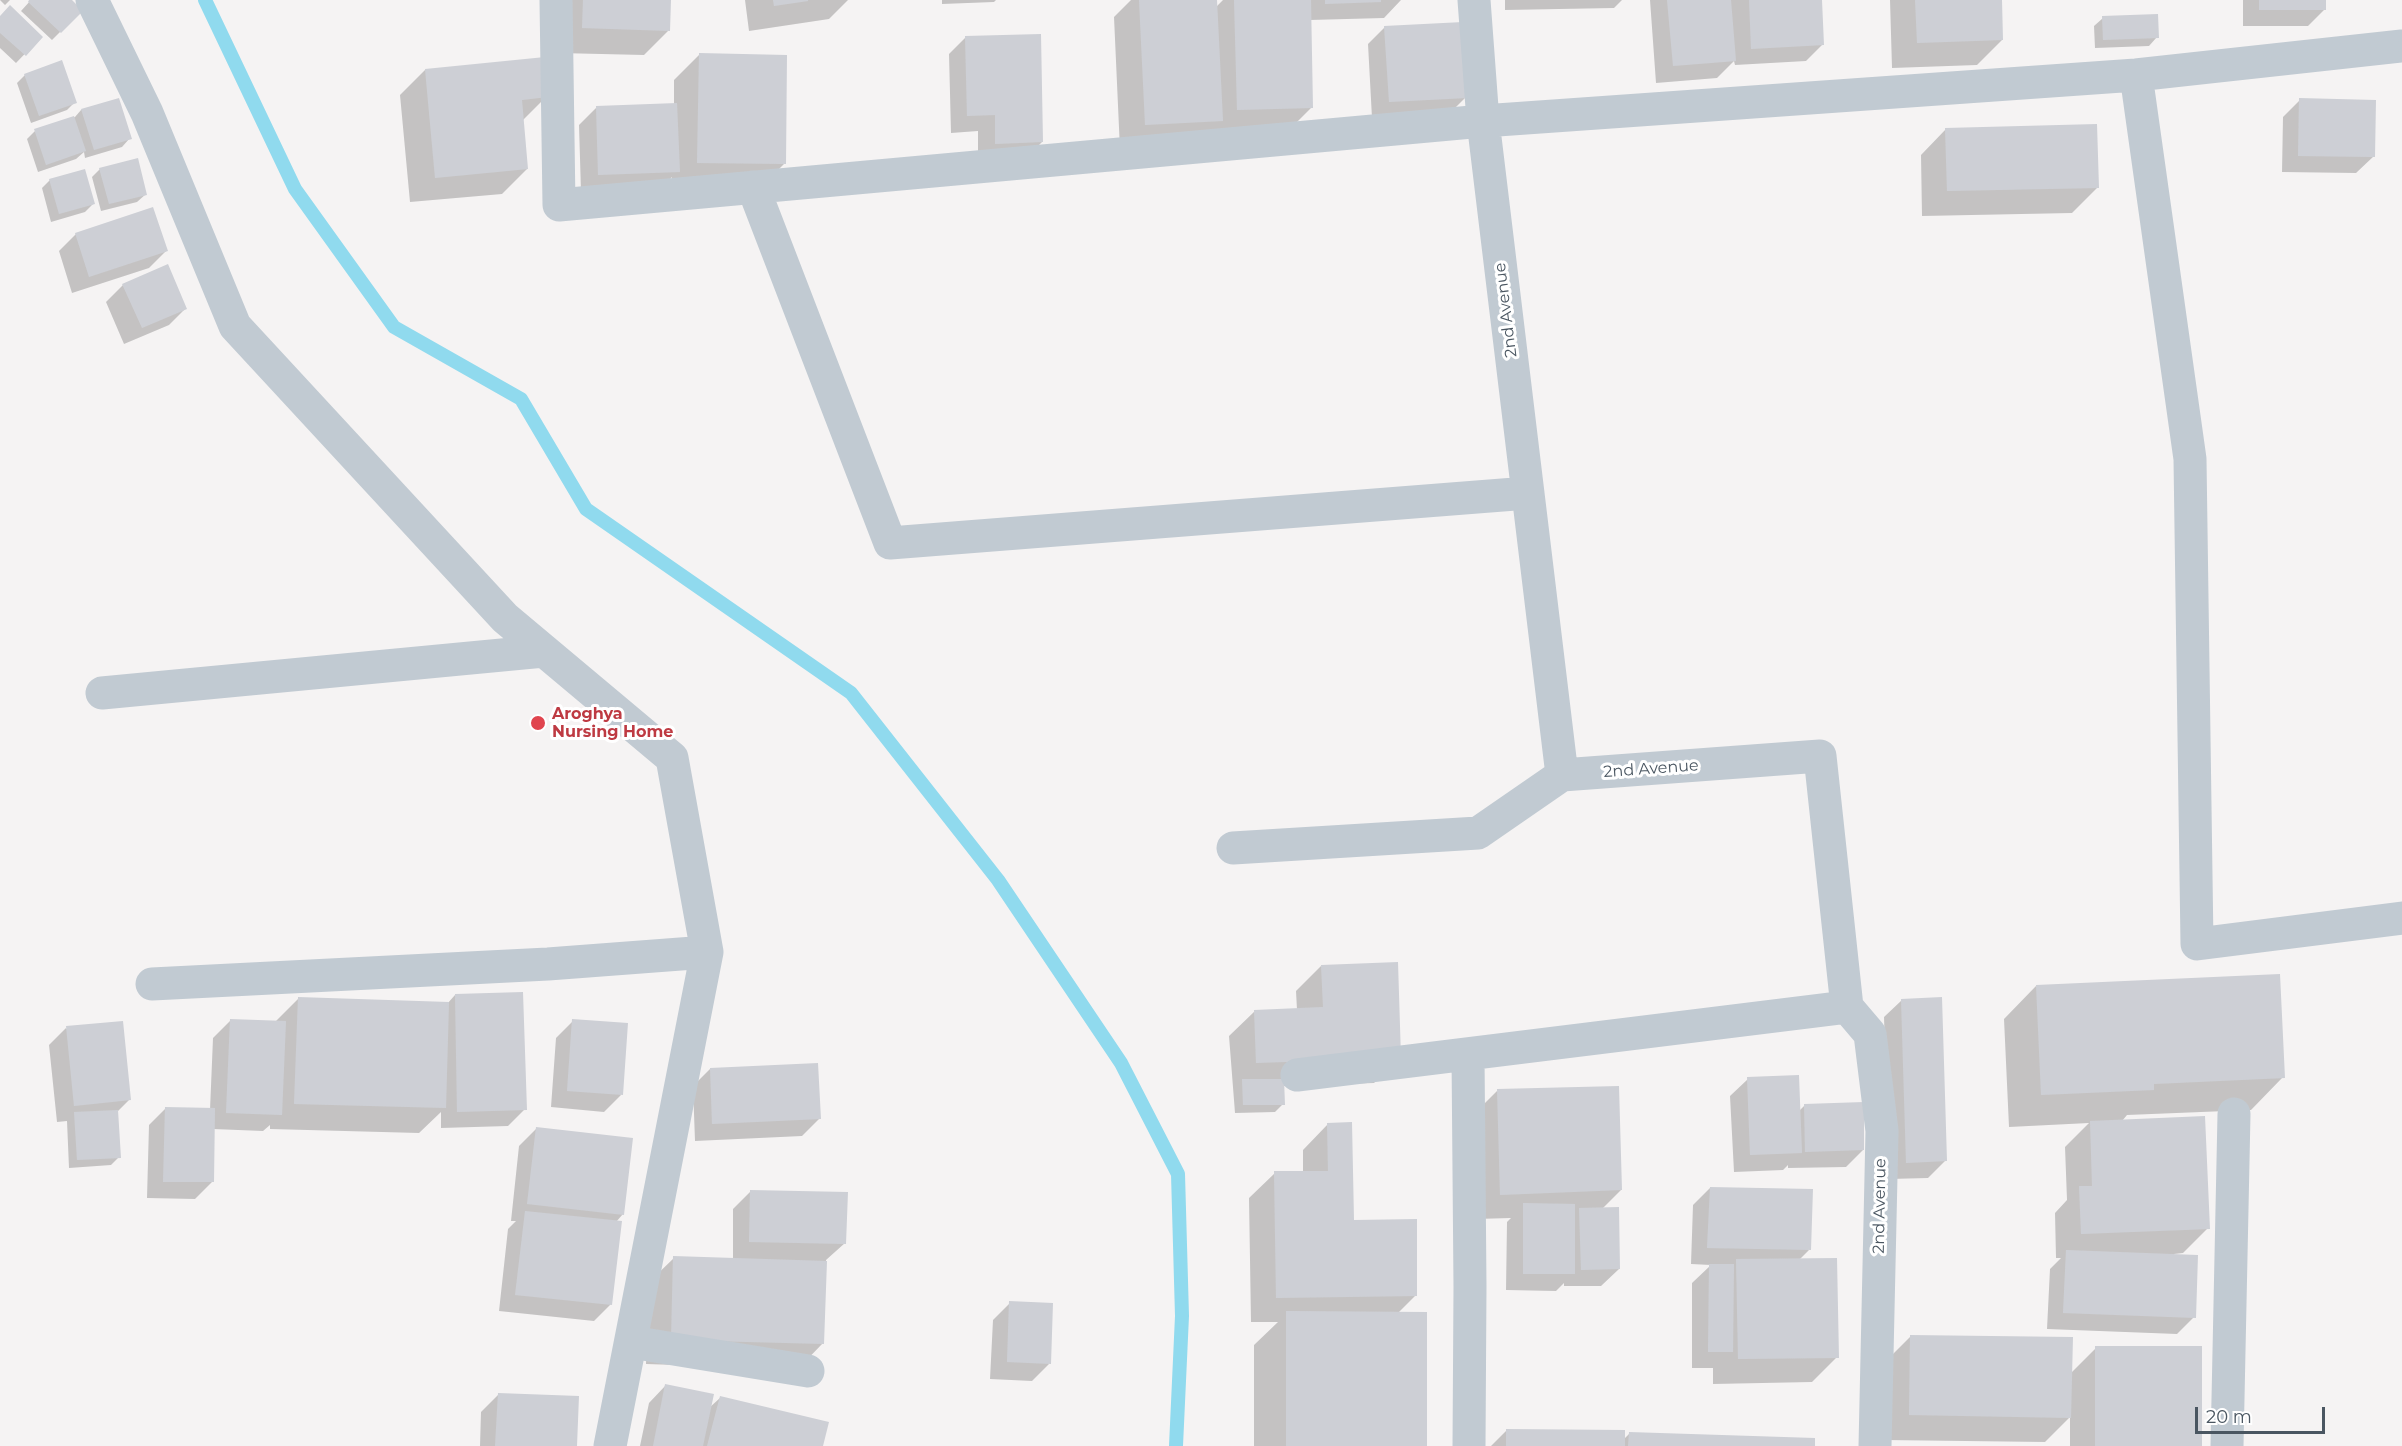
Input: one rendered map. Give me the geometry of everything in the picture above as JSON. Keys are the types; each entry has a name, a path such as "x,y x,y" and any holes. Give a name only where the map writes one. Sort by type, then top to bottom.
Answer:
{"street":[{"path":"92,0 147,113 235,326 505,618 672,758 707,952 610,1446"},
{"path":"556,0 559,205 1483,121 2136,75 2402,46"},
{"name":"2nd Avenue","path":"1474,0 1483,121 1562,776 1820,756 1847,1007 1870,1034 1881,1131 1875,1446"},
{"path":"2136,75 2190,459 2197,944 2402,918"},
{"path":"753,187 890,543 1528,493"},
{"path":"102,693 544,651"},
{"path":"1233,848 1478,833 1562,776"},
{"path":"152,984 548,964 707,952"},
{"path":"1297,1075 1847,1007"},
{"path":"1468,1055 1469,1446"},
{"path":"2227,1446 2234,1114"},
{"path":"631,1342 808,1371"}],"building":[{"path":"29,0 72,0 83,11 61,33 28,2"},
{"path":"583,0 671,0 670,31 582,28"},
{"path":"773,0 808,0 808,1 774,6"},
{"path":"1139,0 1217,0 1223,121 1145,125"},
{"path":"1234,0 1311,0 1313,108 1237,110"},
{"path":"1325,0 1381,0 1381,2 1325,4"},
{"path":"1667,0 1731,0 1736,61 1673,66"},
{"path":"1749,0 1822,0 1824,45 1751,49"},
{"path":"1915,0 2002,0 2003,40 1917,43"},
{"path":"2259,0 2326,0 2326,10 2259,10"},
{"path":"10,5 43,37 26,56 0,33 0,16"},
{"path":"2158,14 2159,38 2103,40 2102,16"},
{"path":"1463,22 1467,98 1389,102 1384,26"},
{"path":"1041,34 1043,142 995,144 995,115 967,116 965,36"},
{"path":"699,53 787,55 786,164 697,163"},
{"path":"545,57 548,97 522,100 528,169 435,178 425,69"},
{"path":"62,60 77,103 39,116 24,74"},
{"path":"119,98 132,139 94,150 81,109"},
{"path":"2299,98 2376,100 2375,157 2298,156"},
{"path":"677,103 680,172 598,175 596,106"},
{"path":"74,116 86,151 46,165 34,129"},
{"path":"2097,124 2099,188 1947,191 1945,128"},
{"path":"138,158 147,195 109,204 99,168"},
{"path":"85,169 95,204 59,214 49,179"},
{"path":"153,207 168,251 89,277 75,233"},
{"path":"168,264 187,309 142,328 122,284"},
{"path":"1398,962 1401,1058 1256,1063 1254,1010 1323,1007 1321,965"},
{"path":"2280,974 2285,1078 2154,1084 2154,1090 2041,1095 2036,985"},
{"path":"523,992 527,1110 457,1112 455,994"},
{"path":"298,997 449,1002 446,1108 294,1104"},
{"path":"1942,997 1947,1161 1906,1163 1901,999"},
{"path":"230,1019 286,1021 282,1115 226,1113"},
{"path":"572,1019 628,1023 623,1095 567,1091"},
{"path":"123,1021 131,1100 74,1106 66,1026"},
{"path":"818,1063 821,1119 712,1124 710,1068"},
{"path":"1799,1075 1802,1153 1750,1155 1747,1077"},
{"path":"1242,1079 1284,1079 1285,1105 1243,1105"},
{"path":"1619,1086 1622,1190 1500,1195 1497,1089"},
{"path":"1864,1102 1864,1150 1805,1152 1804,1104"},
{"path":"165,1107 215,1108 214,1182 163,1182"},
{"path":"118,1110 121,1158 77,1160 74,1112"},
{"path":"2205,1116 2210,1229 2081,1234 2079,1186 2092,1186 2090,1121"},
{"path":"1352,1122 1354,1220 1417,1219 1417,1296 1276,1298 1274,1171 1328,1171 1327,1123"},
{"path":"536,1127 633,1138 624,1215 527,1204"},
{"path":"1710,1187 1813,1189 1811,1250 1707,1248"},
{"path":"750,1190 848,1192 846,1244 749,1242"},
{"path":"1523,1203 1575,1204 1575,1274 1523,1274"},
{"path":"1619,1207 1620,1269 1581,1270 1579,1208"},
{"path":"525,1211 622,1221 612,1305 515,1295"},
{"path":"2066,1250 2198,1255 2196,1318 2063,1313"},
{"path":"673,1256 827,1261 824,1344 671,1340"},
{"path":"1837,1258 1839,1358 1738,1359 1736,1259"},
{"path":"1709,1264 1734,1264 1733,1352 1708,1352"},
{"path":"1009,1301 1053,1303 1051,1364 1007,1362"},
{"path":"1286,1311 1427,1312 1427,1446 1286,1446"},
{"path":"1910,1335 2073,1337 2071,1418 1909,1415"},
{"path":"2095,1346 2202,1346 2202,1446 2095,1446"},
{"path":"665,1384 714,1394 703,1446 653,1446"},
{"path":"498,1393 579,1396 577,1446 495,1446"},
{"path":"720,1396 829,1422 823,1446 707,1446"},
{"path":"1506,1429 1625,1430 1625,1446 1506,1446"},
{"path":"1629,1432 1815,1438 1815,1446 1628,1446"}],"waterway":[{"path":"205,0 295,189 394,327 521,399 586,509 851,693 998,880 1121,1063 1178,1174 1182,1316 1176,1446"}],"place":[{"name":"Aroghya Nursing Home","path":"538,723"}]}
